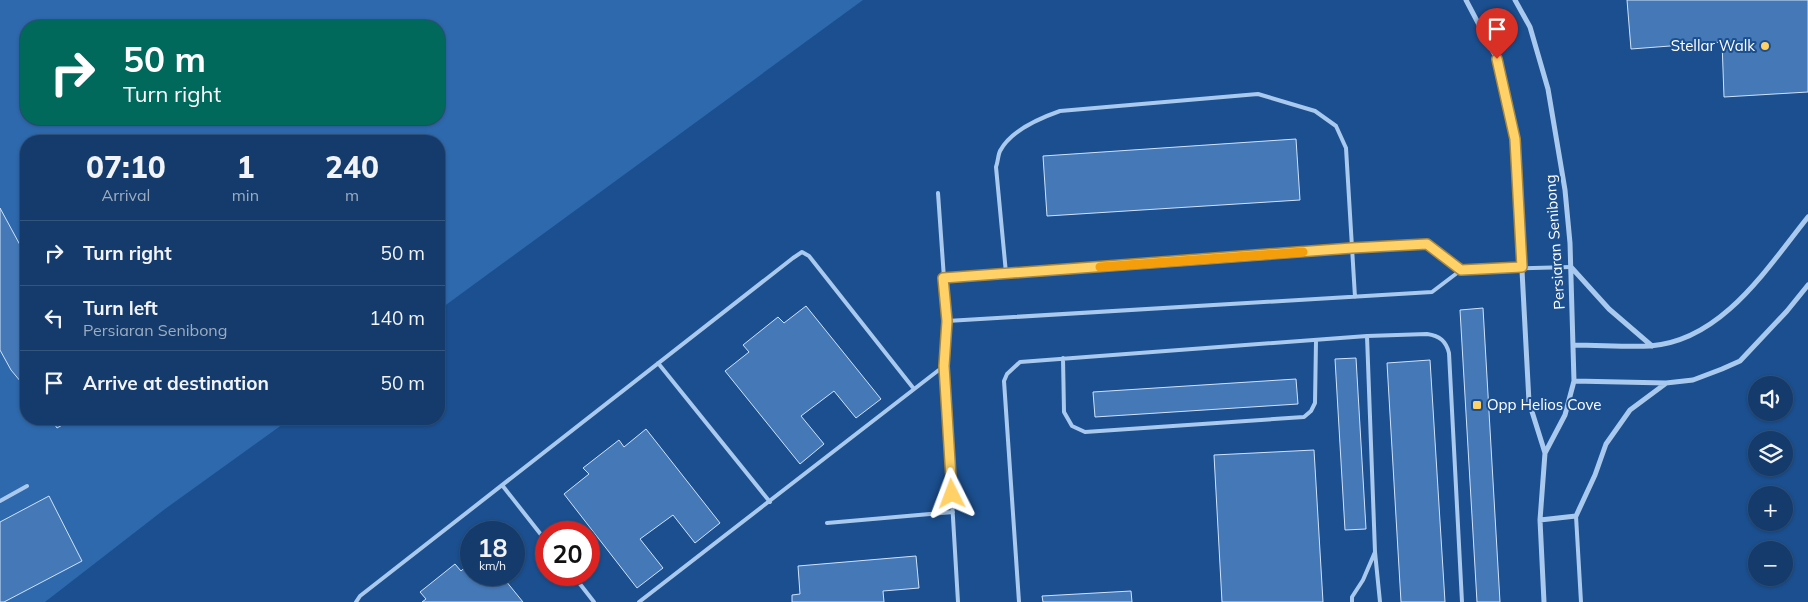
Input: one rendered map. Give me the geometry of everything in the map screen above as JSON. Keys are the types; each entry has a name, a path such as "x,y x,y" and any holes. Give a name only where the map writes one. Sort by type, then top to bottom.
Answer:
{"street":[{"name":"Persiaran Senibong","path":"1466,0 1497,59 1515,139 1529,402 1545,453 1540,520 1544,602"},
{"name":"Persiaran Senibong","path":"1515,0 1530,27 1548,89 1565,190 1570,243 1574,381 1565,415 1545,453"},
{"path":"1574,345 1652,346 1690,337 1726,312 1743,297 1808,217"},
{"path":"1571,266 1609,308 1652,346"},
{"path":"1574,381 1666,383 1693,380 1740,361 1787,311 1808,285"},
{"path":"1540,520 1576,516 1595,475 1606,444 1630,410 1666,383"}],"lane":[{"path":"1006,273 996,167 1001,151 1010,138 1042,117 1060,111 1258,94 1316,111 1336,126 1346,148 1355,297"},
{"path":"938,193 947,321 944,366 958,602"},
{"path":"943,278 1427,244 1461,270"},
{"path":"356,602 360,596 802,252 809,256 914,389"},
{"path":"947,321 1432,292 1461,270 1571,266"},
{"path":"1019,602 1004,381 1007,374 1020,362 1367,336 1427,334 1436,335 1448,345 1462,602"},
{"path":"1367,336 1375,552 1380,602"},
{"path":"1063,358 1064,412 1072,426 1085,432 1304,417 1311,412 1315,403 1316,341"},
{"path":"658,363 770,502"},
{"path":"638,602 944,366"},
{"path":"502,485 535,527"},
{"path":"0,501 27,486"},
{"path":"827,522 952,512"},
{"path":"1576,516 1581,602"},
{"path":"1352,602 1352,597 1364,580 1375,552"},
{"path":"582,586 594,602"}],"shaded area":[{"path":"0,0 863,0 445,306 445,135 20,135 20,425 282,425 165,509 45,602 0,602"}],"building":[{"name":"Stellar Walk","path":"1627,0 1808,0 1808,92 1724,97 1722,42 1631,49"},
{"path":"1296,139 1300,200 1047,216 1043,156"},
{"path":"0,208 20,245 20,381 11,370 0,350"},
{"path":"806,306 881,399 856,418 834,391 801,416 824,444 800,464 725,371 749,352 743,345 778,317 784,323"},
{"path":"1483,308 1500,602 1477,602 1460,310"},
{"path":"1356,358 1366,529 1345,530 1335,359"},
{"path":"1430,360 1445,602 1401,602 1387,363"},
{"path":"1296,379 1298,404 1095,417 1093,392"},
{"path":"646,429 720,523 695,543 673,515 640,539 663,568 637,588 600,540 600,521 585,521 564,494 589,474 583,468 619,440 624,447"},
{"path":"1314,450 1323,602 1222,602 1214,455"},
{"path":"49,496 82,561 4,602 0,602 0,522"},
{"path":"916,556 919,588 883,591 884,602 792,602 792,595 800,594 798,566"},
{"path":"455,564 460,570 460,586 510,586 523,602 422,602 426,599 420,592"},
{"path":"1131,591 1132,602 1043,602 1042,596"}],"slow traffic":[{"path":"1100,267 1303,252"}],"place":[{"name":"Stellar Walk","path":"1765,46"},
{"name":"Opp Helios Cove","path":"1477,405"}],"route":[{"path":"952,494 944,366 947,321 943,278 1427,244 1461,270 1522,267 1515,139 1497,59"}]}
